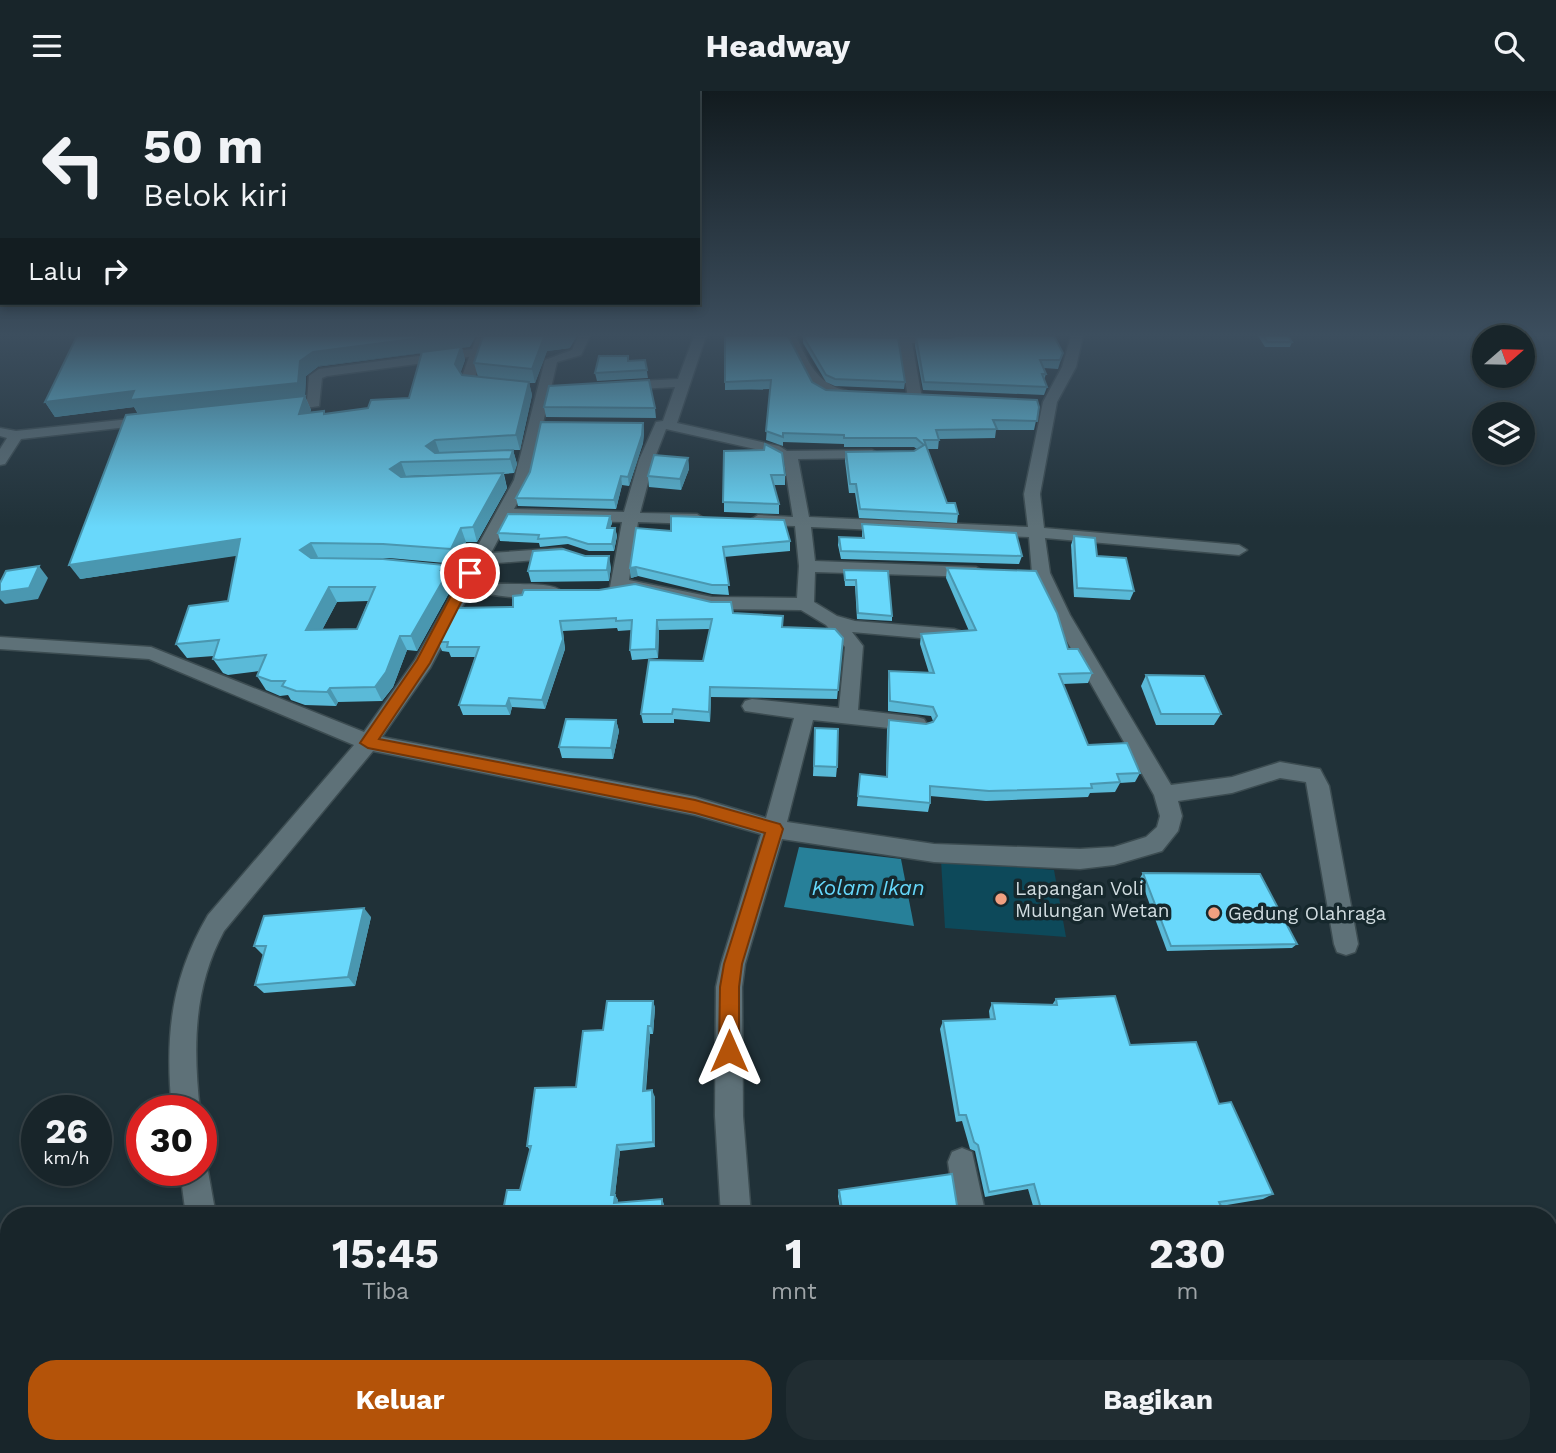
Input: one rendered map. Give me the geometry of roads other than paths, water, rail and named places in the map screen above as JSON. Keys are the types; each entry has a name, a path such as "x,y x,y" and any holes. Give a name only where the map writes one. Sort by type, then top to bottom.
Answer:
{"street":[{"path":"272,409 314,403 314,400"},
{"path":"184,1095 181,1065 183,1021 191,969 198,953 216,923 368,743 423,663 503,514 523,456 542,424 542,400"},
{"path":"675,400 659,425 633,516 616,559 610,589 636,585 712,603 805,604 831,621 855,646 848,716"},
{"path":"0,643 151,653 368,743 695,807 774,829 934,853 1080,859 1114,856 1154,844 1167,831 1171,816 1165,794 1093,666 1034,573 1032,494 1045,400"},
{"path":"0,432 16,435 164,420"},
{"path":"659,425 720,435 787,455 888,454"},
{"path":"0,461 16,435"},
{"path":"787,455 793,463 802,521 807,566 805,604"},
{"path":"503,514 716,519"},
{"path":"743,520 1035,532 1239,550"},
{"path":"403,567 475,566 568,552 577,554"},
{"path":"475,566 477,586 495,591 575,591"},
{"path":"807,566 991,572"},
{"path":"831,621 883,631 954,635"},
{"path":"752,706 923,724"},
{"path":"735,1207 729,1116 729,987 733,964 774,829 805,712"},
{"path":"1165,794 1233,785 1280,770 1313,775 1318,786 1346,944"},
{"path":"962,1162 970,1207"},
{"path":"196,1186 200,1207"}],"water":[{"name":"Kolam Ikan","path":"799,847 901,859 914,926 784,907"}],"place":[{"name":"Lapangan Voli Mulungan Wetan","path":"1001,899"},
{"name":"Gedung Olahraga","path":"1214,913"}]}
